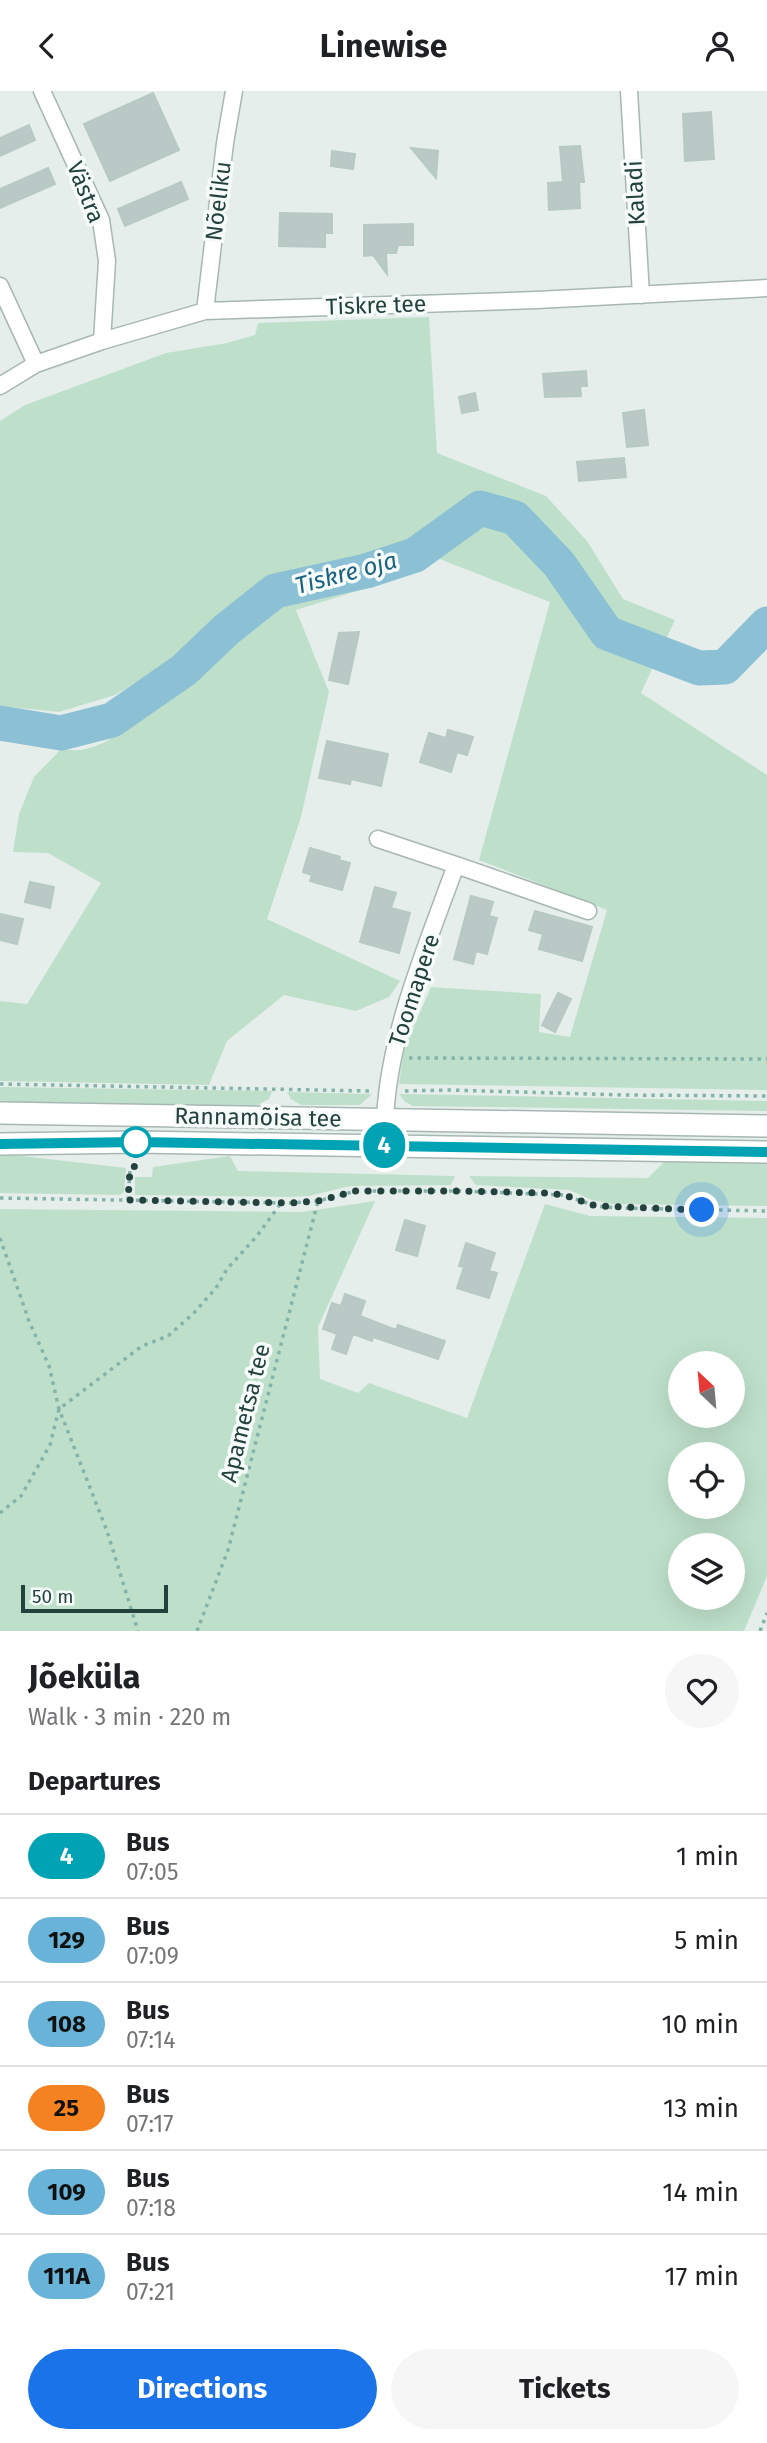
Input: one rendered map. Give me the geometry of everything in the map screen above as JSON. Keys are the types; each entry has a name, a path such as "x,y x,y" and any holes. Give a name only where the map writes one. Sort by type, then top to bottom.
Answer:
{"street":[{"name":"Västra","path":"42,91 100,220 107,261 102,341"},
{"name":"Nõeliku","path":"205,311 225,142 234,91"},
{"name":"Kaladi","path":"629,91 641,295"},
{"path":"0,286 36,364"},
{"name":"Tiskre tee","path":"0,386 36,364 102,341 205,311 767,288"},
{"path":"379,839 588,911"},
{"name":"Toomapere","path":"385,1119 392,1058 421,962 456,865"},
{"name":"Rannamõisa tee","path":"0,1113 767,1126"},
{"name":"Rannamõisa tee","path":"0,1144 137,1142 767,1152"}],"path":[{"path":"392,1058 767,1059"},
{"path":"128,1200 130,1170 136,1165"},
{"path":"0,1198 281,1203 318,1201 356,1191 483,1192 564,1195 596,1206 617,1208 767,1211"},
{"name":"Apametsa tee","path":"197,1631 228,1550 318,1201"},
{"path":"0,1513 21,1496 33,1476 50,1445 59,1409 142,1346 168,1336 193,1314 281,1203"},
{"path":"0,1238 29,1321 49,1366 59,1409 107,1531 138,1631"},
{"path":"760,1631 767,1613"}],"green space":[{"path":"429,317 437,453 546,496 587,541 623,599 675,620 641,693 767,775 767,1090 399,1084 404,1049 431,987 541,994 539,1032 570,1037 607,910 479,860 550,602 437,558 418,572 296,610 329,692 301,817 267,919 400,981 389,997 356,1011 284,995 227,1041 209,1085 0,1081 0,1001 27,1004 101,883 48,853 13,852 19,814 34,777 62,748 88,749 101,744 161,702 165,665 115,695 59,712 0,706 0,421 25,405 166,353 227,343 255,335 258,323"},
{"path":"0,1087 272,1091 269,1099 256,1106 0,1102"},
{"path":"287,1092 372,1094 360,1105 301,1105 291,1099"},
{"path":"399,1094 767,1101 767,1111 413,1106 405,1102"},
{"path":"0,1156 126,1168 124,1192 120,1195 0,1193"},
{"path":"230,1156 238,1171 455,1176 451,1185 350,1186 309,1196 135,1195 135,1177 152,1177 153,1167"},
{"path":"664,1162 767,1164 767,1206 612,1204 592,1200 569,1190 476,1185 469,1176 648,1178"},
{"path":"375,1201 318,1327 320,1379 358,1393 369,1383 467,1418 545,1204 590,1216 767,1218 767,1576 744,1631 0,1631 0,1209 302,1212"}],"building":[{"path":"153,93 179,150 110,181 84,124"},
{"path":"711,112 714,159 685,161 683,114"},
{"path":"29,125 35,140 0,156 0,138"},
{"path":"580,146 584,182 579,182 580,208 549,210 548,183 563,182 560,147"},
{"path":"411,148 438,151 436,178"},
{"path":"332,151 355,154 353,169 331,166"},
{"path":"48,168 55,184 0,208 0,189"},
{"path":"181,182 188,199 125,226 118,209"},
{"path":"280,213 332,214 332,233 325,233 325,247 279,246"},
{"path":"413,224 413,245 398,245 396,253 386,253 387,274 373,255 364,256 364,225"},
{"path":"586,371 587,386 580,386 581,396 545,397 543,374"},
{"path":"475,393 478,410 462,413 459,397"},
{"path":"644,410 648,445 627,447 623,413"},
{"path":"624,458 626,477 579,481 577,462"},
{"path":"359,632 348,684 329,680 339,633"},
{"path":"448,730 473,737 467,755 457,752 451,772 420,762 429,733 446,738"},
{"path":"327,741 388,754 381,786 351,779 350,784 319,778"},
{"path":"310,848 340,857 339,860 350,863 342,890 310,881 312,875 303,872"},
{"path":"30,882 54,887 50,908 25,902"},
{"path":"375,887 396,893 391,908 410,913 399,953 360,942"},
{"path":"471,896 493,902 489,916 497,918 487,954 476,951 473,964 454,959"},
{"path":"535,911 592,927 582,961 539,949 543,934 529,930"},
{"path":"0,914 23,919 17,944 0,940"},
{"path":"558,993 571,999 555,1032 542,1025"},
{"path":"405,1220 425,1226 417,1256 396,1250"},
{"path":"466,1243 495,1253 489,1271 497,1273 489,1298 457,1288 464,1267 459,1266"},
{"path":"345,1294 365,1301 360,1316 396,1330 398,1325 445,1341 438,1359 373,1337 372,1341 353,1334 346,1354 332,1349 337,1334 323,1329 332,1303 341,1306"}],"waterway":[{"name":"Tiskre oja","path":"0,723 61,733 112,720 184,670 226,630 275,591 366,571 415,555 480,508 515,518 559,564 607,633 699,668 725,667 767,624"}],"bus line":[{"name":"4","path":"0,1144 137,1142 767,1152"}],"route":[{"path":"136,1142 136,1165 130,1170 128,1200 289,1203 318,1201 356,1191 458,1191 547,1193 564,1195 596,1206 702,1210"}]}
